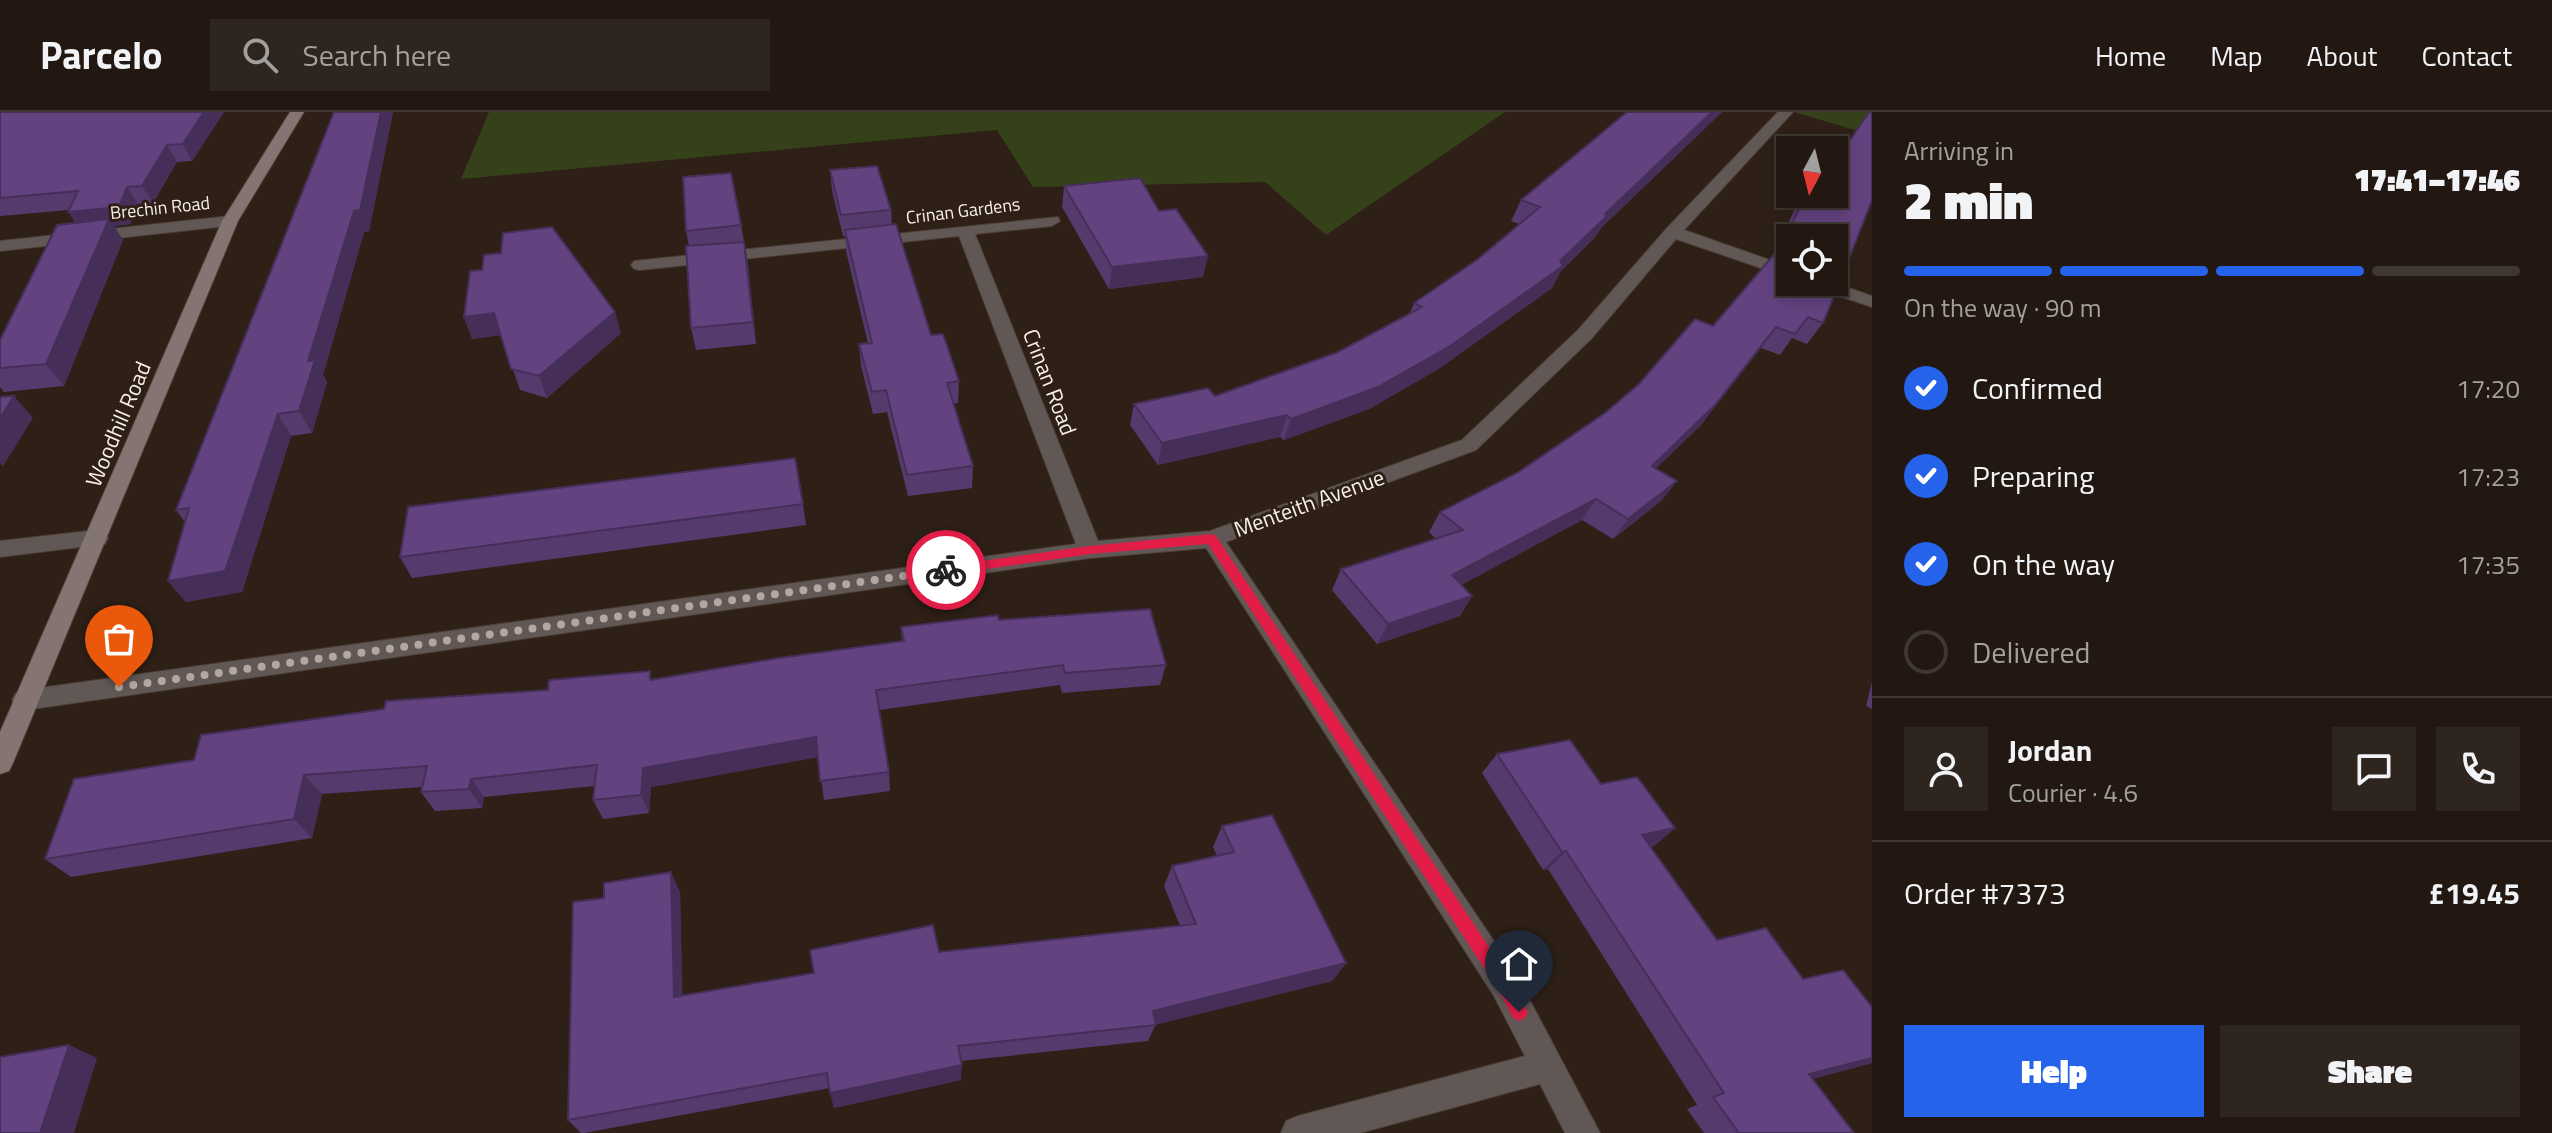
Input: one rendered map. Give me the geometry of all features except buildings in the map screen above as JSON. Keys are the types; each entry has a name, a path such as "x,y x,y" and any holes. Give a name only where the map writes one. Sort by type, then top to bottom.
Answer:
{"street":[{"name":"Woodhill Road","path":"0,763 230,221 297,112"},
{"name":"Menteith Avenue","path":"25,700 1090,550 1212,539 1469,445 1585,334 1673,232 1786,112"},
{"name":"Brechin Road","path":"0,246 230,221"},
{"name":"Crinan Gardens","path":"640,265 1052,221"},
{"name":"Crinan Road","path":"966,232 1090,550"},
{"path":"1673,232 1776,268"},
{"path":"1848,294 1872,302"},
{"path":"0,549 97,538"},
{"path":"1212,539 1505,985 1583,1133"},
{"path":"1298,1133 1548,1066"}],"green space":[{"path":"489,112 1505,112 1326,235 1265,182 1033,187 997,130 461,179"},
{"path":"1794,112 1872,112 1872,135"}],"way so far":[{"path":"119,687 946,570"}],"route":[{"path":"946,570 1090,550 1212,539 1505,985 1519,1012"}]}
